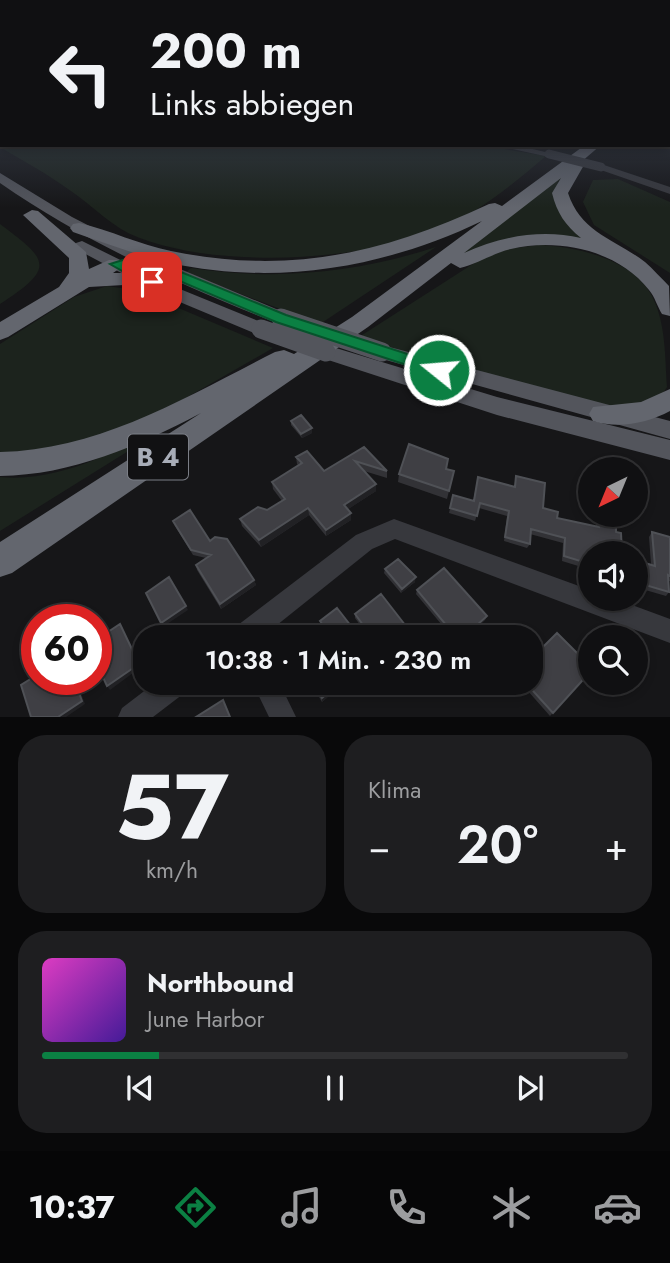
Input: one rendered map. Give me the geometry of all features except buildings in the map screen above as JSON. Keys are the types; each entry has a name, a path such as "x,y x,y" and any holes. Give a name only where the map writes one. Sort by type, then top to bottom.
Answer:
{"highway":[{"name":"B 4","path":"0,542 297,351 587,148"},
{"name":"B 4","path":"0,561 316,353 398,295 587,148"},
{"path":"587,148 561,187 562,206 579,227 637,266 660,288 670,309"},
{"path":"79,228 141,249 205,263 242,267 319,265 367,258 420,243 514,198"},
{"path":"33,215 79,256 79,273 62,295"},
{"path":"398,295 485,250 526,239 552,239 584,244 613,253 637,266"},
{"path":"0,332 116,264"},
{"path":"62,295 87,284 122,277 169,291"},
{"path":"0,464 43,463 83,453 185,408 297,351"},
{"path":"603,414 645,412 670,399"}],"main road":[{"path":"0,177 79,228 149,264 373,358 497,405 666,443"},
{"path":"0,191 33,215 116,264 169,291 261,329 603,414 666,443"},
{"path":"116,264 149,264"}],"street":[{"path":"509,147 601,167 670,191"},
{"path":"258,625 365,542 394,529 670,631"},
{"path":"131,717 161,695"},
{"path":"272,695 283,717"}],"shaded area":[{"path":"0,147 492,147 546,156 504,190 442,229 394,244 317,256 235,257 160,245 128,233 60,183"},
{"path":"565,173 558,182 555,194 590,238 567,238 469,254 444,266"},
{"path":"618,179 670,202 670,273 594,225 583,202 593,180"},
{"path":"0,224 29,247 39,264 37,273 30,282 0,304"},
{"path":"538,245 569,248 602,257 617,264 643,283 657,306 664,341 667,387 658,401 609,407 455,368 359,337 479,260 508,249"},
{"path":"436,247 320,324 185,273 191,268 253,274 315,272 376,263"},
{"path":"107,286 136,290 273,348 184,399 99,440 0,457 0,344 74,297"},
{"path":"175,422 0,531 0,477 46,475 68,469 90,462"}],"route":[{"path":"152,282 116,264 149,264 281,318 439,370"}]}
